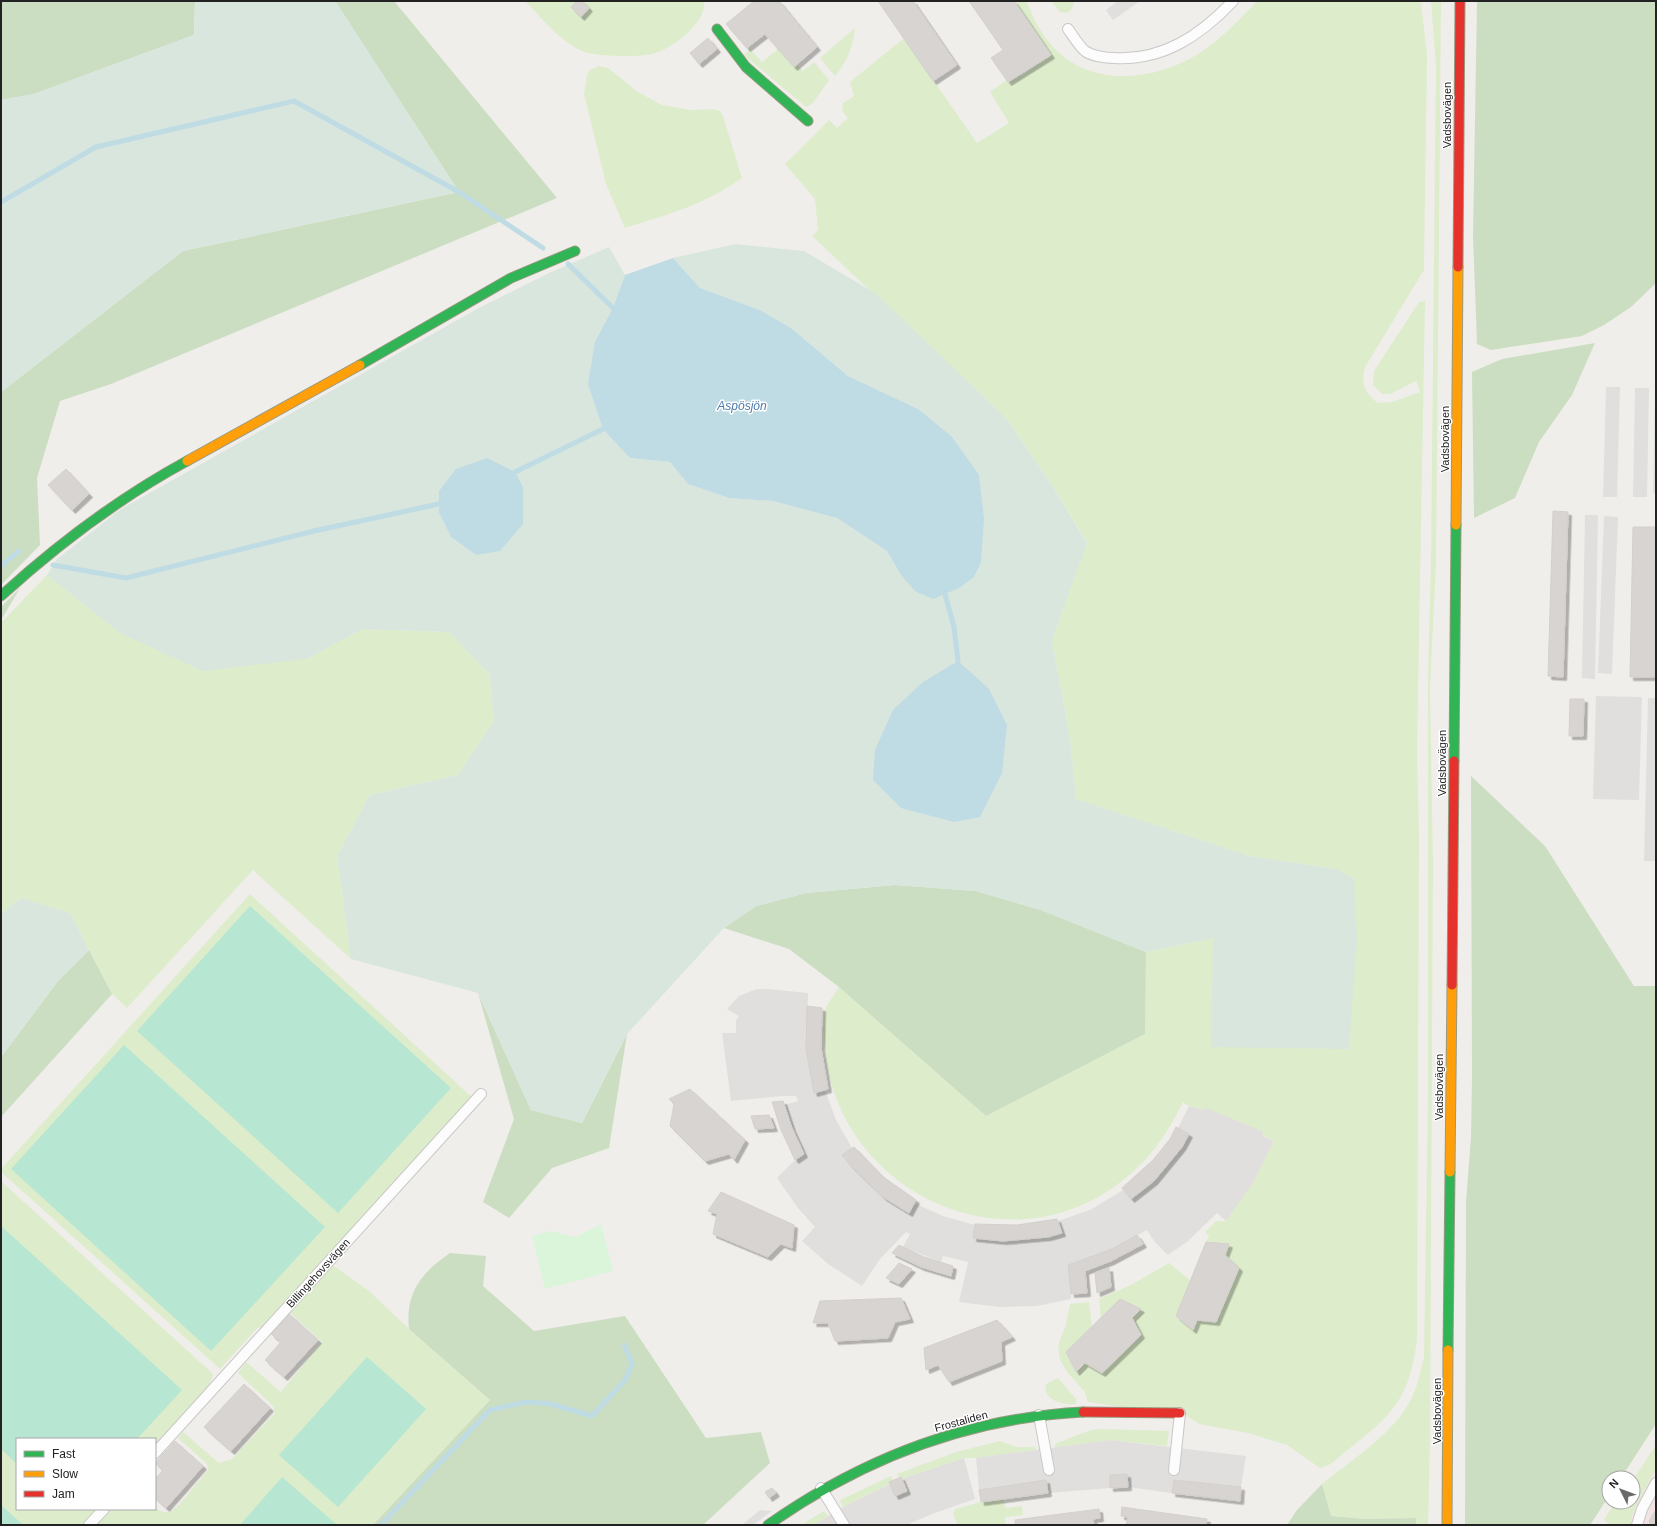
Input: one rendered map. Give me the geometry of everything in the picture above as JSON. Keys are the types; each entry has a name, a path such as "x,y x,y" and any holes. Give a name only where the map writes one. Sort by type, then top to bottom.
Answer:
{"main road":[{"name":"Vadsbovägen","path":"1447,1525 1460,1"},
{"path":"717,29 726,45 743,64 808,121"},
{"path":"1,596 34,566 99,515 165,473 344,374 511,278 575,251"},
{"name":"Frostaliden","path":"768,1525 821,1488 878,1461 935,1440 1039,1415 1081,1412 1180,1413"}],"lane":[{"path":"1068,29 1085,51 1106,58 1132,59 1156,55 1175,46 1214,21 1233,1"},
{"name":"Billingehovsvägen","path":"156,1452 481,1094"},
{"path":"1174,1470 1180,1413"},
{"path":"1039,1415 1049,1470"},
{"path":"1637,1525 1642,1509 1656,1483"},
{"path":"821,1488 844,1525"},
{"path":"89,1525 103,1510"}],"shaded area":[{"path":"195,1 335,1 459,192 183,251 1,392 1,100 34,94 194,35"},
{"path":"1118,1 1140,1 1113,20 1106,10"},
{"path":"735,244 804,251 875,293 1006,418 1053,487 1087,543 1052,640 1070,739 1076,799 1249,856 1336,869 1354,879 1357,939 1349,1049 1211,1047 1213,938 1146,952 1041,910 976,891 895,885 806,893 756,906 724,928 627,1034 582,1123 531,1110 478,993 351,959 337,856 370,795 458,775 494,721 490,675 449,632 363,629 306,659 203,671 120,633 47,575 57,559 121,509 477,309 549,273 609,247 625,275 613,308 629,458 670,462 688,484 729,498 773,501 837,518 887,551 901,575 918,409 848,376 791,328 760,310 700,288 673,258","holes":["439,491 476,555 451,537 439,513"]},
{"path":"1656,349 1656,493 1653,493"},
{"path":"1606,387 1620,387 1617,497 1603,497"},
{"path":"1635,388 1649,388 1647,497 1633,497"},
{"path":"1585,515 1598,515 1595,679 1582,678"},
{"path":"1604,516 1618,517 1612,674 1598,673"},
{"path":"1596,696 1642,697 1639,800 1593,799"},
{"path":"1648,698 1656,698 1656,861 1644,861"},
{"path":"21,898 70,913 89,950 58,981 1,1057 1,914"},
{"path":"757,989 808,993 806,1050 814,1093 825,1090 836,1120 852,1148 842,1155 852,1167 883,1197 909,1213 914,1203 943,1216 975,1225 973,1238 1003,1241 1048,1237 1058,1221 1092,1209 1123,1190 1131,1199 1154,1181 1182,1147 1178,1128 1189,1106 1202,1110 1206,1108 1262,1131 1263,1136 1274,1141 1253,1183 1226,1221 1217,1213 1188,1241 1168,1255 1154,1241 1147,1230 1112,1249 1069,1265 1071,1299 1037,1306 1000,1307 959,1302 968,1262 943,1256 941,1262 903,1247 910,1234 906,1232 880,1259 862,1286 828,1264 802,1241 815,1227 798,1208 777,1178 795,1160 804,1154 792,1128 784,1105 798,1101 796,1096 731,1101 722,1033 736,1033 736,1020 739,1016 727,1009 739,996"},
{"path":"1110,1440 1246,1456 1241,1487 1174,1480 1172,1493 1128,1487 1127,1474 1110,1475 1110,1488 1048,1493 1045,1480 979,1490 976,1458"},
{"path":"964,1458 975,1499 906,1525 814,1525 843,1507 890,1484 907,1491 902,1479"},
{"path":"1656,1468 1656,1525 1630,1525 1634,1510 1641,1510 1641,1497"},
{"path":"760,1510 772,1511 753,1525 742,1525"}],"green space":[{"path":"1,1 195,1 194,35 34,94 1,100"},
{"path":"335,1 394,1 557,198 111,384 60,401 37,478 40,545 1,585 1,392 183,251 459,192"},
{"path":"525,1 704,1 700,18 694,26 687,34 669,47 646,55 608,56 591,54 568,43 560,37"},
{"path":"1014,1 1026,1 1041,32 1063,56 1080,67 1099,73 1119,76 1140,75 1160,71 1180,64 1198,54 1222,36 1257,1 1421,1 1427,56 1424,270 1365,367 1363,378 1367,391 1378,403 1392,402 1420,392 1416,381 1390,394 1382,394 1373,385 1374,371 1419,302 1425,301 1417,751 1419,834 1417,1340 1410,1376 1404,1390 1389,1414 1365,1436 1325,1467 1320,1468 1287,1445 1248,1433 1199,1424 1189,1417 1088,1402 1084,1391 1068,1373 1060,1360 1058,1346 1066,1324 1070,1304 1089,1302 1092,1327 1066,1352 1076,1371 1085,1363 1102,1373 1140,1335 1132,1318 1140,1309 1101,1318 1099,1299 1131,1285 1169,1263 1191,1281 1176,1317 1193,1330 1197,1320 1216,1322 1239,1268 1225,1255 1229,1244 1206,1242 1209,1236 1205,1232 1216,1221 1226,1221 1274,1141 1206,1108 1202,1110 1189,1106 1183,1102 1170,1126 1156,1147 1139,1167 1118,1184 1077,1207 1034,1218 991,1218 949,1208 910,1189 876,1161 849,1125 829,1076 824,1045 824,1015 827,1005 839,987 986,1116 1145,1034 1146,952 1213,938 1336,869 1249,856 1076,799 1070,739 1052,640 1087,542 1053,487 1006,418 812,236 818,230 815,199 785,164 829,120 837,128 848,118 842,111 843,103 854,96 850,82 904,38 977,143 1009,123 990,92 1007,80 1008,82 1020,75 1021,76 1051,55"},
{"path":"1051,1 1074,1 1072,9 1067,13 1060,12"},
{"path":"1431,1 1441,1 1436,562 1430,689 1433,863 1430,1441 1428,1525 1416,1525 1416,1518 1365,1519 1331,1516 1322,1484 1379,1439 1399,1418 1415,1390 1424,1357 1428,1093 1428,677 1431,561 1436,66"},
{"path":"1477,1 1656,1 1656,283 1631,307 1604,325 1582,336 1491,350 1477,344 1473,236"},
{"path":"855,28 849,54 843,66 835,76 820,58"},
{"path":"750,49 762,62 778,49 793,67 797,64 803,71 814,62 829,80 813,103 806,107 744,55"},
{"path":"599,66 608,68 638,92 662,105 690,110 713,109 720,111 723,116 742,178 714,195 686,208 625,228 606,184 584,94 587,75 590,70"},
{"path":"1595,343 1572,395 1539,442 1515,498 1474,518 1472,372 1502,359"},
{"path":"47,575 120,633 306,659 363,629 449,632 490,675 494,721 458,775 370,795 337,856 351,959 253,870 127,1008 112,994 70,913 21,898 1,914 1,623"},
{"path":"20,588 1,620 1,607"},
{"path":"1471,776 1545,846 1634,986 1656,986 1656,1424 1626,1470 1601,1470 1601,1508 1590,1525 1465,1525 1466,1202 1471,1138"},
{"path":"895,885 976,891 1041,910 1146,952 1145,1034 986,1116 839,987 789,949 724,928 756,906 806,893"},
{"path":"250,894 473,1098 262,1330 258,1327 220,1369 1,1172 1,1169"},
{"path":"250,906 451,1088 338,1213 137,1031"},
{"path":"89,950 112,994 1,1117 1,1057 58,981"},
{"path":"478,993 531,1110 582,1123 627,1034 609,1148 552,1168 509,1218 483,1202 514,1119"},
{"path":"124,1045 325,1227 211,1351 11,1169"},
{"path":"1,1181 213,1374 209,1387 156,1446 156,1438 16,1438 16,1510 97,1510 83,1525 1,1525"},
{"path":"601,1224 613,1271 545,1289 532,1236 550,1231 576,1237"},
{"path":"1,1226 182,1390 138,1438 16,1438 16,1463 1,1449"},
{"path":"450,1253 486,1256 483,1286 534,1331 625,1316 706,1438 761,1432 770,1463 703,1525 373,1525 490,1400 409,1329 408,1316 410,1305 417,1285 431,1268"},
{"path":"331,1264 369,1291 409,1329 490,1400 373,1525 95,1525 109,1510 156,1510 156,1508 163,1512 170,1512 178,1506 208,1470 207,1464 178,1438 183,1432 219,1463 232,1459 275,1413 273,1406 238,1373 246,1362 281,1392 322,1342 289,1312"},
{"path":"367,1357 426,1409 338,1507 279,1455"},
{"path":"1058,1378 1076,1399 1076,1404 1060,1403 1055,1401 1047,1394 1046,1384"},
{"path":"1097,1429 1169,1431 1167,1446 1110,1440 1055,1448 1055,1444"},
{"path":"1000,1441 1017,1447 1035,1447 1036,1450 976,1458 964,1458 902,1479 901,1477 899,1478 897,1474 956,1452"},
{"path":"1656,1445 1656,1468 1641,1497 1641,1470 1640,1470"},
{"path":"891,1476 893,1480 889,1482 890,1484 843,1507 840,1500"},
{"path":"282,1477 337,1525 240,1525"},
{"path":"1322,1484 1331,1516 1365,1519 1416,1518 1416,1525 1287,1525 1297,1510"},
{"path":"1004,1499 1005,1508 1022,1506 1023,1515 1005,1517 1006,1525 958,1525 953,1514 955,1509 981,1502"},
{"path":"1,1505 23,1525 1,1525"},
{"path":"1610,1510 1634,1510 1630,1525 1610,1525 1604,1520"},
{"path":"824,1511 828,1516 814,1525 801,1525"}],"water":[{"name":"Aspösjön","path":"673,258 700,288 760,310 791,328 848,376 918,409 952,437 979,475 984,519 981,562 974,577 959,588 933,599 915,591 901,575 887,551 837,518 773,501 729,498 688,484 670,462 630,458 603,429 588,384 595,342 613,308 625,275"},
{"path":"487,458 515,472 523,487 523,524 500,551 476,555 451,537 439,513 439,491 456,469"},
{"path":"958,661 989,689 1007,725 1002,773 980,817 954,822 901,808 873,780 875,750 893,710 923,682"}],"building":[{"path":"577,1 582,1 589,8 581,17 571,7"},
{"path":"754,1 779,1 817,47 794,67 765,34 747,48 726,24"},
{"path":"878,1 913,1 957,65 933,81"},
{"path":"969,1 1014,1 1051,55 1008,82 991,58 1003,50"},
{"path":"708,38 717,49 699,64 690,53"},
{"path":"66,469 89,494 72,510 48,485"},
{"path":"1553,511 1568,512 1563,677 1548,676"},
{"path":"1633,527 1656,527 1656,677 1630,677"},
{"path":"1570,699 1584,699 1583,736 1569,736"},
{"path":"807,1006 822,1008 821,1048 828,1089 814,1093 806,1050"},
{"path":"690,1089 745,1140 734,1160 729,1154 705,1161 670,1126 674,1104 669,1099"},
{"path":"783,1101 792,1128 804,1154 795,1160 781,1130 772,1102"},
{"path":"769,1115 774,1128 755,1129 751,1116"},
{"path":"1176,1127 1189,1134 1182,1147 1154,1181 1131,1199 1122,1188 1153,1160 1170,1139"},
{"path":"854,1147 882,1176 916,1200 909,1213 883,1197 852,1167 842,1155"},
{"path":"721,1192 794,1225 792,1248 781,1244 768,1257 713,1234 717,1214 708,1211"},
{"path":"1057,1219 1062,1233 1048,1237 1003,1241 973,1238 975,1224 1017,1225"},
{"path":"1137,1235 1143,1244 1111,1261 1085,1271 1087,1293 1071,1294 1068,1265 1112,1249"},
{"path":"1206,1242 1229,1244 1225,1255 1239,1268 1216,1322 1197,1320 1193,1330 1176,1316"},
{"path":"899,1245 924,1257 953,1266 951,1276 921,1267 892,1253"},
{"path":"899,1263 912,1269 899,1284 886,1278"},
{"path":"1109,1268 1111,1287 1097,1293 1095,1273"},
{"path":"901,1298 910,1319 895,1322 888,1338 835,1341 828,1323 813,1323 820,1301"},
{"path":"1120,1299 1141,1309 1132,1318 1141,1335 1102,1373 1085,1363 1076,1372 1066,1352"},
{"path":"289,1314 318,1340 284,1377 265,1360 281,1342 271,1334"},
{"path":"997,1320 1012,1337 1001,1342 1002,1361 949,1382 938,1365 926,1370 924,1348"},
{"path":"244,1384 270,1408 231,1451 204,1427"},
{"path":"175,1441 203,1466 166,1508 156,1499 156,1478 163,1470 156,1464 156,1462"},
{"path":"1127,1474 1128,1487 1110,1488 1110,1475"},
{"path":"901,1477 907,1491 895,1496 889,1482"},
{"path":"1046,1480 1048,1493 981,1502 979,1490"},
{"path":"1174,1480 1241,1487 1240,1501 1172,1493"},
{"path":"772,1488 776,1493 769,1498 765,1492"},
{"path":"1122,1507 1207,1519 1206,1525 1126,1525 1128,1517 1121,1516"},
{"path":"1099,1509 1100,1518 1093,1519 1094,1525 1015,1525 1015,1520"},
{"path":"1656,1510 1656,1525 1651,1525 1649,1521"}],"waterway":[{"path":"1,202 96,147 294,101 459,192 543,248"},
{"path":"568,264 613,308"},
{"path":"515,472 603,429"},
{"path":"53,565 126,578 314,531 439,504"},
{"path":"1,566 19,551"},
{"path":"945,594 954,627 958,661"},
{"path":"381,1525 490,1410 526,1402 551,1404 592,1416 626,1379 632,1363 624,1345"}],"traffic: fast":[{"path":"717,29 746,67 808,121"},
{"path":"360,365 511,278 575,251"},
{"path":"1,596 67,540 113,506 137,490 187,461"},
{"path":"1454,761 1456,525"},
{"path":"1448,1350 1450,1172"},
{"path":"768,1525 804,1501 841,1480 878,1462 917,1446 957,1433 998,1423 1040,1416 1083,1412"}],"traffic: slow":[{"path":"1456,525 1458,267"},
{"path":"187,461 360,365"},
{"path":"1450,1172 1452,985"},
{"path":"1447,1525 1448,1350"}],"traffic: jam":[{"path":"1458,267 1460,1"},
{"path":"1452,985 1454,761"},
{"path":"1083,1412 1180,1413"}]}
